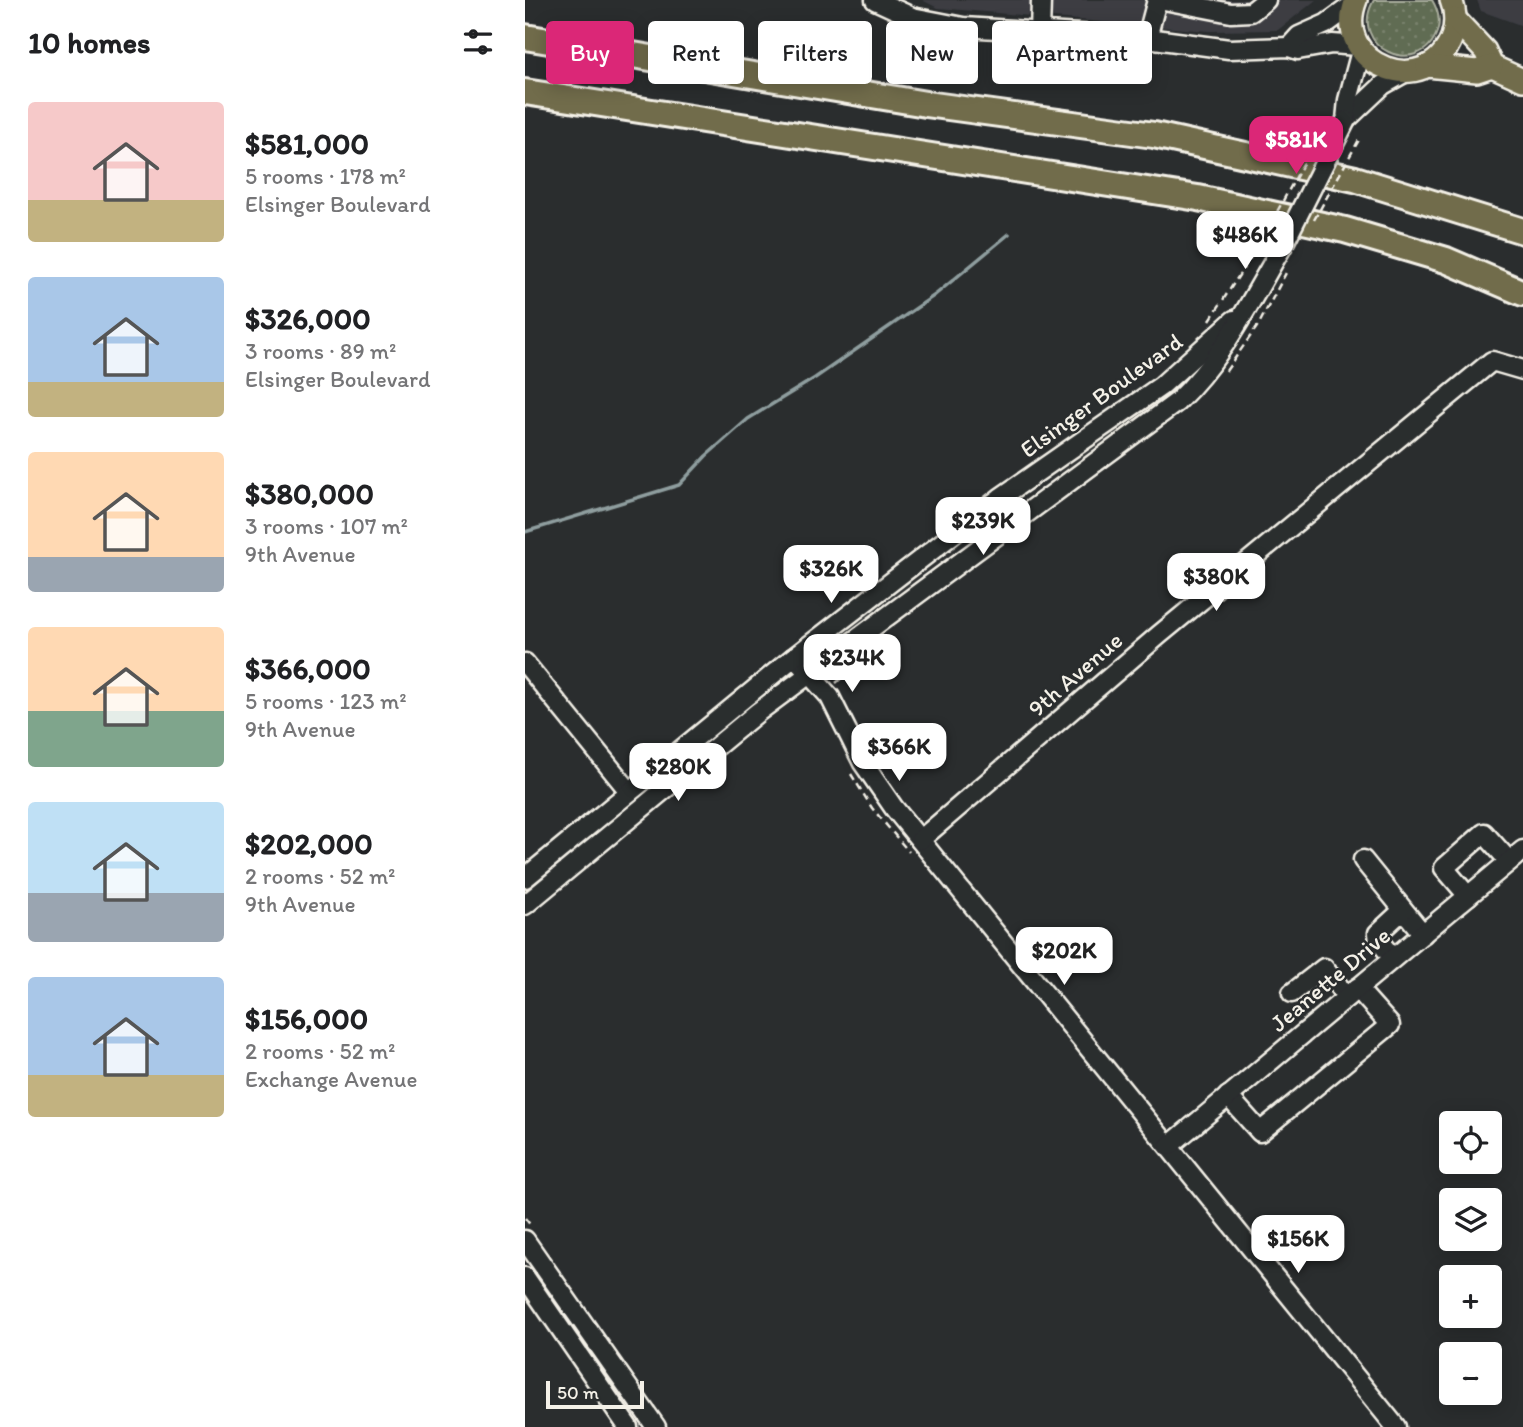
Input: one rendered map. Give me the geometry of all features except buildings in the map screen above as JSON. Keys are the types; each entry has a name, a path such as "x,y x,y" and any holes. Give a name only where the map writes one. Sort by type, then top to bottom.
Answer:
{"highway":[{"path":"525,37 926,104 1154,135 1355,179 1523,231"},
{"path":"525,92 1198,198 1345,230 1446,260 1523,293"}],"main road":[{"path":"1356,2 1352,23 1359,49 1387,69 1478,71 1492,65"},
{"path":"1416,69 1444,52 1450,43 1453,9"},
{"path":"1453,9 1485,51 1492,65 1523,80"}],"street":[{"path":"875,0 912,17 942,24 992,29"},
{"path":"1040,21 1041,0"},
{"path":"1151,21 1157,0"},
{"path":"1164,0 1231,13 1251,12 1266,0"},
{"path":"1289,47 1299,36 1326,24 1356,2"},
{"path":"1152,39 1229,49 1289,47 1298,50 1332,44 1359,49"},
{"name":"Elsinger Boulevard","path":"525,905 758,712 1177,402 1218,358 1233,336 1242,313 1281,249 1346,120 1359,49"},
{"name":"Elsinger Boulevard","path":"1346,120 1383,85 1416,69"},
{"name":"Elsinger Boulevard","path":"525,878 794,657 1000,498 1161,386 1242,313"},
{"name":"9th Avenue","path":"920,840 1159,635 1492,361 1523,370"},
{"path":"918,592 935,569 992,524 1000,498"},
{"path":"794,657 836,706 863,763 920,840 1396,1427"},
{"path":"525,663 629,791"},
{"path":"1468,896 1444,868 1484,833 1517,859"},
{"name":"Jeanette Drive","path":"1169,1146 1468,896 1517,859"},
{"path":"1363,860 1423,934"},
{"path":"1393,958 1379,941 1378,933 1403,911"},
{"path":"1229,1096 1260,1132 1389,1025 1324,968 1292,993"},
{"path":"525,1240 656,1427"},
{"path":"525,1277 628,1427"}],"path":[{"path":"1208,323 1260,243 1323,123"},
{"path":"1308,230 1360,138"},
{"path":"837,683 893,632"}],"shaded area":[{"path":"922,0 1316,0 1278,30 1209,31 1152,26 1152,21 1091,21 938,8"},
{"path":"1477,0 1523,0 1523,26 1481,11"}],"green space":[{"path":"1374,0 1432,0 1439,24 1428,46 1416,54 1402,56 1377,44 1370,32 1368,17"}],"waterway":[{"path":"525,532 679,485 706,456 748,419 815,378 935,295 1009,234"}]}
